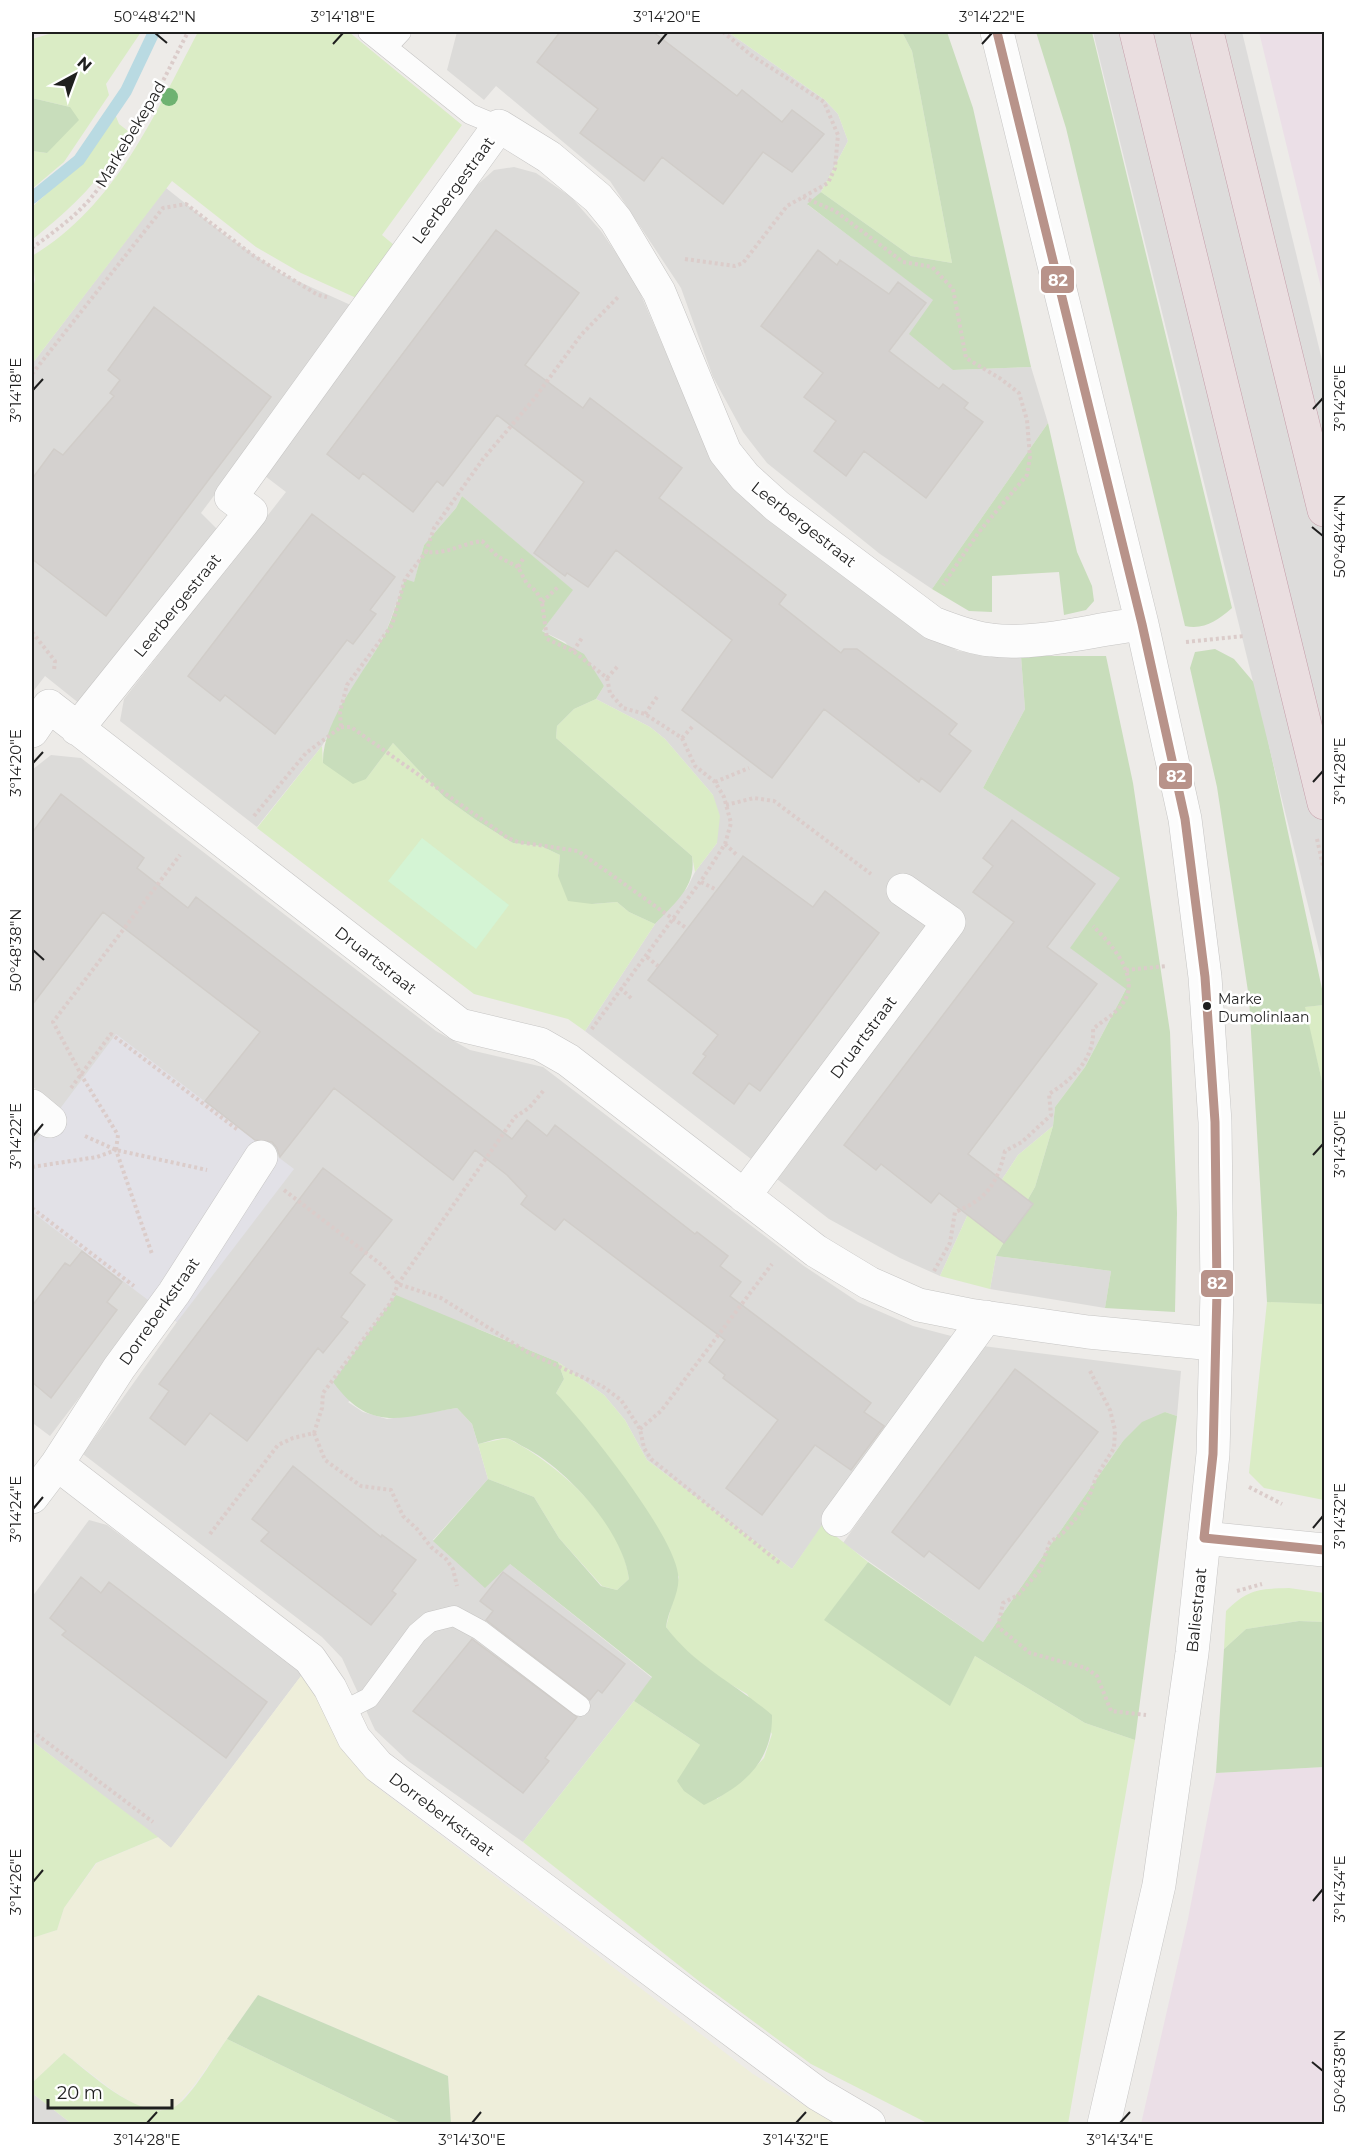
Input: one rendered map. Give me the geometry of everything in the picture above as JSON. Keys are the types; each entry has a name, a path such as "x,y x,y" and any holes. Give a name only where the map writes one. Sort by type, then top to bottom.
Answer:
{"highway":[{"path":"1136,32 1324,803"},
{"path":"1207,32 1324,510"}],"street":[{"name":"Baliestraat","path":"996,32 1142,624 1185,819 1205,977 1215,1122 1217,1291 1213,1454 1204,1538 1159,1885 1104,2124"},
{"name":"Leerbergestraat","path":"77,729 251,512 231,497 499,126 549,157 598,198 616,220 659,292 725,452 745,477 777,506 933,623 962,634 991,641 1032,639 1142,624"},
{"name":"Druartstraat","path":"32,730 49,706 460,1025 540,1044 568,1060 816,1251 869,1283 922,1306 1088,1332 1214,1344"},
{"name":"Druartstraat","path":"744,1196 948,922 903,890"},
{"name":"Dorreberkstraat","path":"32,1497 57,1464 119,1368 169,1301 252,1158"},
{"path":"838,1520 986,1317"},
{"name":"Dorreberkstraat","path":"57,1464 310,1659 343,1711 354,1738 378,1766 818,2094 869,2124"},
{"path":"1204,1538 1324,1550"}],"lane":[{"path":"368,32 470,114 499,126"},
{"path":"387,46 401,32"},
{"path":"343,1711 369,1698 417,1634 430,1622 453,1616 480,1630 580,1706"}],"path":[{"name":"Markebekepad","path":"32,248 89,200 109,173 152,102 188,32"},
{"path":"802,196 835,211 903,262 932,267 953,289 966,358 1019,393 1022,402 1027,420 1030,457 1027,475 978,533 951,576 920,614"},
{"path":"32,374 163,208 186,204 254,256 318,295 368,308"},
{"path":"341,727 340,712 347,685 392,625 405,579 426,552"},
{"path":"453,1616 457,1586 453,1569 447,1559 431,1547 403,1516 391,1490 361,1486 325,1460 314,1433 322,1408 323,1393 391,1302 398,1284 515,1117 529,1108 568,1060 620,988 675,919 725,844 731,823 726,805 715,782 695,766 682,738 645,714 623,708 610,693 607,678 573,651 547,639 542,602 536,591 526,584 518,567 523,559"},
{"path":"542,602 559,586"},
{"path":"1177,644 1242,636"},
{"path":"573,651 582,638"},
{"path":"607,678 618,666"},
{"path":"645,714 657,697"},
{"path":"232,849 252,819 306,753 341,727 351,726 508,837 518,842 578,851 686,928"},
{"path":"682,738 693,726"},
{"path":"715,782 749,768"},
{"path":"726,805 754,798 774,801 876,879 903,890"},
{"path":"169,1301 116,1150 118,1135 53,1022 202,826"},
{"path":"725,844 738,856"},
{"path":"701,882 715,889"},
{"path":"922,1306 936,1264 950,1243 955,1212 988,1192 997,1180 1005,1151 1022,1142 1051,1115 1049,1094 1076,1072 1094,1046 1093,1029 1120,1007 1128,993 1126,974 1120,955 1093,926"},
{"path":"1167,955 1169,977"},
{"path":"646,957 658,966"},
{"path":"620,988 632,999"},
{"path":"252,1158 116,1150 43,1115 81,1074 111,1034 252,1158 280,1188 383,1266 398,1284 441,1298 529,1353 602,1386 621,1400 640,1429 644,1448 651,1459 781,1564"},
{"path":"32,1167 97,1158 116,1150"},
{"path":"32,1208 169,1301"},
{"path":"640,1429 661,1411 795,1234"},
{"path":"1088,1332 1086,1358 1092,1377 1110,1410 1115,1430 1114,1448 1096,1477 1089,1497 1077,1517 1063,1533 1050,1542 1040,1570 1018,1595 1004,1603 998,1627 1030,1653 1086,1668 1097,1676 1111,1711 1182,1720"},
{"path":"187,1564 278,1445 292,1438 314,1433"},
{"path":"1246,1484 1278,1504 1289,1505"},
{"path":"1143,1724 1146,1704"},
{"path":"32,1731 153,1822"}],"shaded area":[{"path":"457,32 728,32 825,100 838,114 848,141 821,192 808,205 934,300 953,370 1031,367 1048,423 932,589 880,554 767,463 743,432 713,377 681,288 610,181 496,86 484,100 447,70"},
{"path":"1259,32 1324,32 1324,300"},
{"path":"514,167 536,173 571,197 601,231 635,281 687,402 916,627 958,651 1021,656 1025,709 983,788 1121,878 1126,989 1085,1067 1055,1107 1053,1126 1018,1155 988,1201 968,1214 940,1276 900,1258 829,1219 585,1031 655,924 687,888 695,872 717,843 713,795 665,739 650,727 596,699 604,686 565,642 542,631 572,590 462,496 456,508 424,545 414,583 405,580 386,632 322,746 257,827 120,721 124,699 286,492 265,476 476,186 494,170"},
{"path":"166,188 225,235 282,274 355,307 201,513 219,531 85,708 45,676 32,693 32,364"},
{"path":"51,755 81,758 436,1031 470,1050 543,1067 804,1266 858,1302 913,1326 955,1337 792,1569 647,1460 625,1420 604,1395 558,1362 476,1328 348,1402 363,1412 387,1419 457,1408 472,1424 488,1479 433,1540 510,1564 652,1678 523,1842 408,1761 375,1730 342,1658 322,1637 83,1454 177,1322 151,1303 50,1436 34,1424 32,1426 32,1118 54,1104 32,1086 32,770"},
{"path":"116,1034 294,1169 177,1322 32,1212 32,1146"},
{"path":"996,1256 1111,1271 1105,1308 990,1289"},
{"path":"983,1346 1181,1371 1177,1416 1165,1412 1123,1441 983,1642 843,1543"},
{"path":"89,1520 107,1525 304,1672 171,1848 32,1741 32,1597"},
{"path":"1324,1767 1324,2124 1141,2124 1188,1919 1216,1773"},
{"path":"32,2093 72,2124 32,2124"}],"green space":[{"path":"56,32 141,32 106,84 109,95 64,162 32,189 32,151 47,153 70,107 32,98 32,39"},
{"path":"198,32 349,32 462,125 382,235 400,250 363,301 301,273 256,247 172,181 32,364 32,292 35,280 32,256 87,212 110,185 148,126"},
{"path":"728,32 902,32 912,51 952,263 911,256 821,192 848,141 838,114 825,100"},
{"path":"902,32 947,32 973,108 1031,367 953,370 909,334 933,300 807,204 821,192 911,256 952,263 912,51"},
{"path":"1036,32 1092,32 1232,608 1216,620 1198,627 1185,626 1066,128"},
{"path":"32,98 70,107 79,120 47,153 32,151"},
{"path":"115,114 119,124 128,131 118,149 86,191 32,240 32,207 81,162"},
{"path":"1048,423 1077,552 1092,586 1094,601 1086,610 1064,615 1059,572 992,576 992,612 969,611 932,589"},
{"path":"462,496 573,590 542,631 584,654 604,686 596,699 574,709 557,726 556,738 692,856 693,867 688,886 655,924 629,912 617,902 592,904 568,901 558,876 560,855 541,846 513,843 476,820 444,797 393,743 366,779 353,784 323,763 325,746 337,712 386,632 405,579 414,582 424,545 456,508"},
{"path":"1215,649 1234,659 1256,685 1324,998 1324,1005 1305,1007 1324,1090 1324,1303 1322,1304 1267,1302 1249,998 1217,787 1190,668 1195,652"},
{"path":"1021,656 1106,656 1133,783 1170,1032 1177,1213 1175,1312 1105,1308 1111,1271 996,1256 1035,1187 1053,1126 1055,1107 1085,1067 1126,989 1070,948 1120,878 983,788 1025,709"},
{"path":"596,699 650,727 665,739 713,795 720,816 717,843 695,872 692,856 556,738 557,726 574,709"},
{"path":"393,743 444,797 476,820 513,843 541,846 560,855 558,876 592,904 617,902 629,912 655,924 585,1031 568,1019 474,994 257,828 322,746 323,763 366,779"},
{"path":"422,838 509,905 476,949 388,881"},
{"path":"1324,1005 1324,1090 1304,1007"},
{"path":"1053,1126 1035,1187 996,1256 990,1289 940,1276 968,1214 988,1201 1018,1155"},
{"path":"396,1295 558,1362 564,1379 556,1393 627,1480 673,1556 678,1580 666,1627 677,1641 703,1664 772,1715 771,1731 761,1759 753,1770 732,1789 704,1805 684,1791 677,1781 700,1745 634,1701 652,1677 510,1564 485,1588 433,1541 488,1479 534,1497 559,1538 601,1586 617,1590 629,1579 616,1540 604,1521 573,1484 539,1456 506,1438 478,1444 472,1424 457,1408 404,1417 389,1418 374,1415 361,1409 347,1398 333,1382"},
{"path":"1267,1302 1324,1303 1324,1500 1264,1488 1249,1473"},
{"path":"558,1362 604,1395 625,1420 647,1460 792,1569 822,1525 868,1562 825,1620 950,1705 975,1656 1085,1723 1135,1740 1068,2124 929,2124 811,2064 700,1982 523,1842 634,1701 700,1745 717,1799 742,1781 764,1758 772,1734 747,1694 713,1674 678,1643 666,1627 679,1577 620,1473 556,1393 564,1379"},
{"path":"1165,1412 1177,1416 1135,1740 1085,1723 975,1656 950,1706 824,1620 868,1562 983,1642 1123,1441 1142,1422"},
{"path":"507,1438 546,1462 566,1478 601,1515 624,1557 629,1579 617,1590 602,1586 559,1538 534,1497 488,1479 478,1444"},
{"path":"1289,1588 1324,1593 1324,1622 1299,1621 1246,1629 1224,1649 1226,1611 1248,1594"},
{"path":"1299,1621 1324,1622 1324,1767 1216,1773 1224,1649 1246,1629"},
{"path":"304,1672 341,1746 373,1784 753,2074 835,2124 451,2124 448,2076 258,1995 195,2084 176,2106 162,2110 141,2108 115,2092 64,2053 32,2083 32,1938 57,1930 64,1908 97,1863 158,1837 171,1848"},
{"path":"32,1741 158,1837 96,1863 64,1908 57,1930 32,1938"},
{"path":"258,1995 448,2076 451,2124 403,2124 227,2039"},
{"path":"227,2039 403,2124 72,2124 32,2093 32,2083 64,2053 117,2094 148,2109 163,2110 176,2106 189,2094"}],"pier":[{"path":"1093,32 1242,32 1324,368 1324,970"}],"building":[{"path":"560,32 653,32 737,96 742,90 782,122 792,110 824,134 792,172 763,152 723,204 662,157 644,181 580,133 598,109 537,62"},
{"path":"496,230 579,293 525,365 583,408 590,398 682,468 659,498 786,595 779,604 841,653 844,649 857,649 957,724 949,734 971,751 940,792 921,778 919,782 824,709 772,778 682,710 732,640 616,550 588,587 567,573 565,576 534,553 584,482 497,415 443,486 437,481 413,512 363,473 359,479 327,454"},
{"path":"818,250 837,265 840,260 889,294 898,282 926,303 889,351 939,389 943,384 968,403 964,408 983,422 926,498 864,451 846,476 814,451 836,421 804,397 823,373 761,326"},
{"path":"154,307 271,397 106,616 32,559 32,479 54,449 63,455 114,396 110,393 120,380 108,370"},
{"path":"312,514 395,577 370,610 376,614 353,644 347,640 275,734 225,695 220,701 188,676"},
{"path":"61,794 144,858 137,868 188,908 196,897 512,1139 527,1120 547,1136 555,1125 695,1234 697,1232 728,1256 720,1266 741,1282 730,1296 871,1403 864,1412 884,1426 851,1470 815,1445 762,1515 726,1488 778,1420 723,1378 725,1375 709,1362 725,1340 564,1219 555,1230 521,1204 527,1196 507,1175 475,1150 453,1180 334,1088 280,1157 272,1142 255,1140 205,1101 260,1032 103,912 32,1005 32,833"},
{"path":"1012,820 1095,884 1047,947 1097,984 968,1154 1033,1204 1004,1243 939,1193 931,1203 881,1164 876,1170 844,1145 1014,922 973,892 993,866 983,858"},
{"path":"743,856 813,907 825,891 879,933 760,1091 749,1083 734,1104 693,1073 706,1056 703,1054 718,1035 648,980"},
{"path":"323,1168 392,1220 350,1273 365,1285 341,1317 348,1322 323,1353 318,1348 247,1441 210,1413 185,1445 150,1418 169,1391 159,1384"},
{"path":"82,1251 122,1282 107,1302 117,1310 51,1398 32,1382 32,1306 65,1263 70,1266"},
{"path":"1015,1369 1098,1432 979,1589 929,1551 924,1557 892,1532"},
{"path":"293,1466 381,1537 382,1535 416,1560 392,1591 396,1594 371,1625 261,1541 269,1532 252,1519"},
{"path":"503,1572 625,1664 602,1693 598,1690 590,1700 486,1620 493,1611 480,1601"},
{"path":"81,1577 101,1593 109,1582 267,1702 226,1758 62,1635 66,1631 50,1618"},
{"path":"472,1639 577,1717 545,1758 549,1761 523,1793 413,1711"}],"waterway":[{"path":"32,198 79,160 126,91 154,32"}],"transit line":[{"name":"82","path":"997,32 1142,624 1185,819 1205,977 1215,1122 1217,1291 1213,1454 1204,1538"},
{"name":"82","path":"1204,1538 1324,1550"}],"place":[{"name":"Marke Dumolinlaan","path":"1207,1006"}]}
